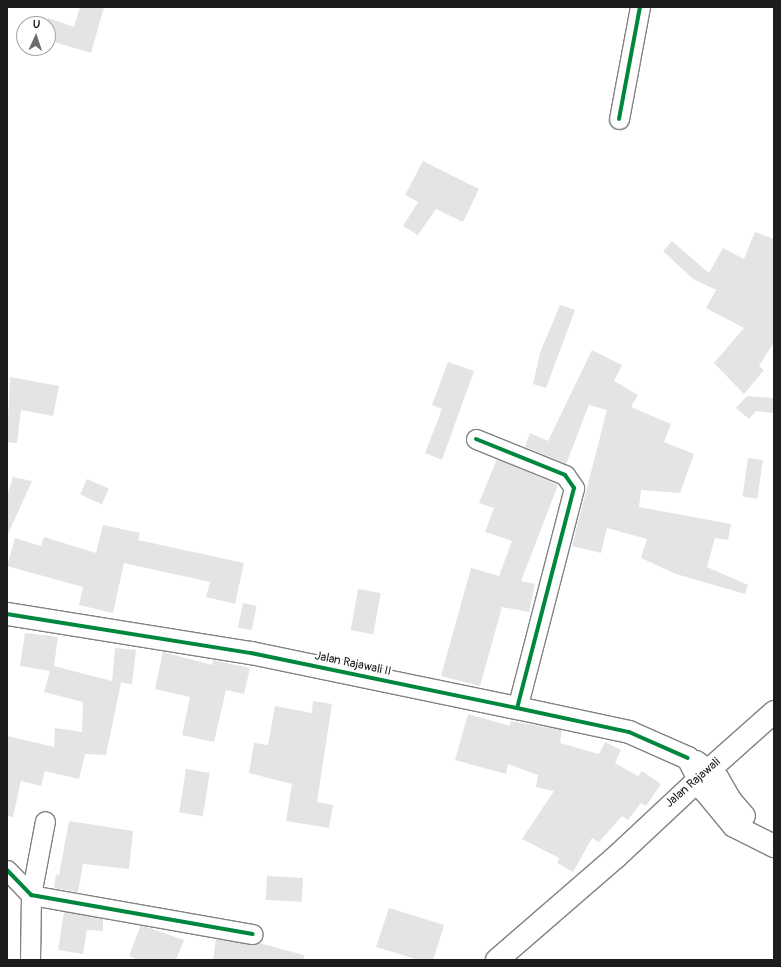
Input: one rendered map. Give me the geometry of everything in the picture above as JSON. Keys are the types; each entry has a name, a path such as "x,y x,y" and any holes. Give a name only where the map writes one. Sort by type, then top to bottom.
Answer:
{"street":[{"path":"619,119 640,7"},
{"path":"476,439 565,475 574,488 517,708"},
{"name":"Jalan Rajawali II","path":"7,614 251,653 629,732 688,758 707,779"},
{"name":"Jalan Rajawali","path":"497,960 707,779 774,712"},
{"name":"Jalan Rajawali","path":"707,779 774,733"},
{"path":"707,779 739,812 774,831"},
{"path":"707,779 734,826 774,846"},
{"path":"30,960 31,895 46,821"},
{"path":"7,870 31,895 253,934"}],"building":[{"path":"80,7 104,7 91,53 56,42 56,21 74,27"},
{"path":"423,161 479,189 463,222 436,209 418,235 403,226 418,202 405,195"},
{"path":"755,232 774,239 774,342 759,366 764,370 744,394 714,363 744,328 706,308 716,290 693,279 663,251 672,241 709,273 723,248 744,259"},
{"path":"560,305 575,310 546,388 533,384 540,353"},
{"path":"592,350 622,365 614,381 638,395 631,407 671,424 664,442 694,454 680,493 641,490 639,507 731,524 728,540 715,538 707,567 748,585 745,594 676,574 641,558 647,539 607,528 601,553 572,546 607,410 589,405 566,464 525,447 530,433 548,441"},
{"path":"448,362 474,371 442,460 425,453 442,409 432,405"},
{"path":"10,377 59,386 53,416 21,410 17,443 7,442"},
{"path":"747,396 774,398 774,413 756,411 749,419 736,408"},
{"path":"748,458 763,460 757,499 743,497"},
{"path":"497,459 558,485 521,581 535,584 529,612 502,607 480,686 441,676 471,568 499,576 512,541 485,532 494,508 479,503"},
{"path":"13,477 32,481 7,536 7,496"},
{"path":"87,479 109,489 102,504 80,495"},
{"path":"103,525 140,533 138,540 244,563 235,604 206,597 210,582 124,563 113,613 79,605 83,587 7,566 15,538 41,546 44,537 96,553"},
{"path":"358,589 381,593 373,634 351,630"},
{"path":"243,603 257,606 251,630 238,627"},
{"path":"25,633 58,637 54,666 112,681 115,648 136,650 132,684 117,682 121,683 106,755 85,754 79,779 45,771 41,786 21,781 13,817 7,816 7,736 54,747 55,728 82,732 83,702 44,692 50,671 20,666"},
{"path":"163,652 212,665 213,660 250,668 244,694 226,690 214,742 182,735 190,697 155,689"},
{"path":"313,701 332,704 317,802 333,805 329,828 286,821 292,784 249,773 254,743 268,745 275,706 312,713"},
{"path":"468,714 510,726 511,721 562,730 560,743 599,754 605,742 621,750 615,763 638,776 642,771 661,784 646,806 641,803 628,820 622,816 599,842 592,838 573,872 557,863 559,858 522,839 554,791 536,787 538,775 508,764 506,774 455,760"},
{"path":"186,769 210,773 203,816 179,812"},
{"path":"69,821 133,831 129,869 83,864 78,892 54,888 56,874 59,875"},
{"path":"267,876 303,878 302,902 266,900"},
{"path":"389,908 444,925 433,960 419,960 376,947"},
{"path":"64,912 103,919 103,931 87,930 83,954 58,950"},
{"path":"141,925 184,940 176,960 139,960 129,956"},
{"path":"216,939 259,943 304,955 304,960 213,960"}],"cycle path":[{"path":"619,119 640,7"},
{"path":"476,439 565,475 574,488 517,708"},
{"path":"7,614 251,653 517,708 629,732 688,758"},
{"path":"7,870 31,895 253,934"}]}
